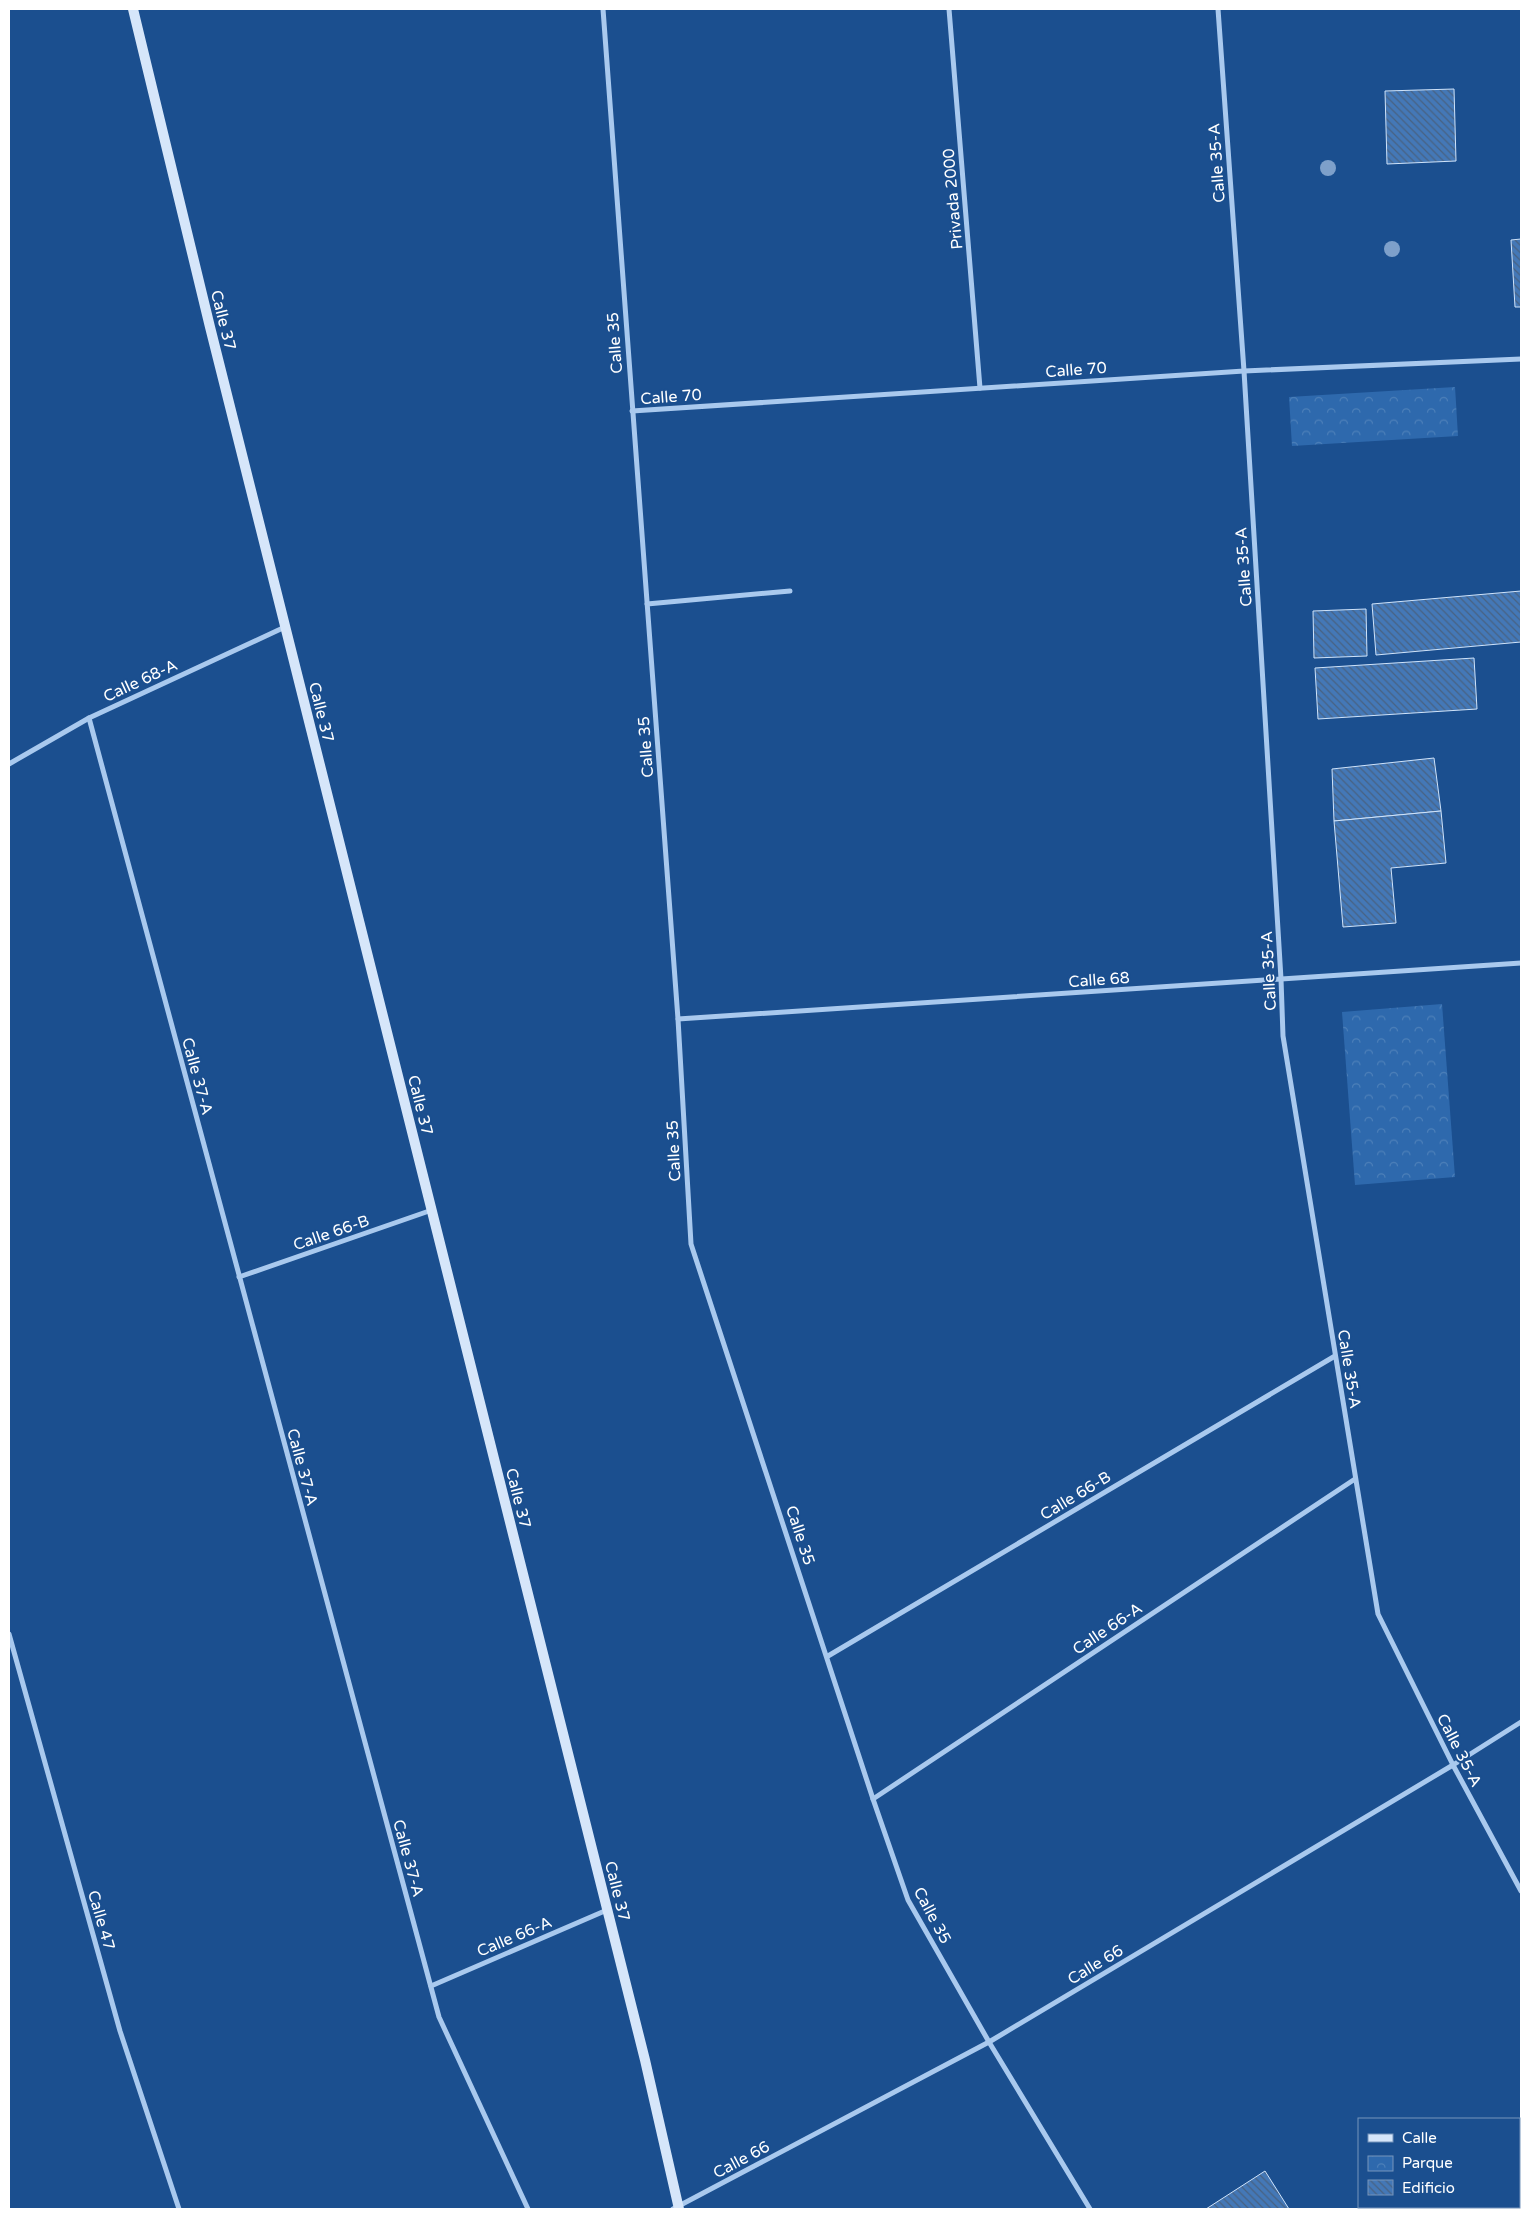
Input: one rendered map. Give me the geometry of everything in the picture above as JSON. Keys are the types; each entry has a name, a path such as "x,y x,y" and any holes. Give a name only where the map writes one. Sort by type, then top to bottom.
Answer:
{"street":[{"name":"Calle 37","path":"133,9 285,627 645,2060 676,2208"},
{"name":"Calle 35","path":"603,9 678,1019 691,1244 828,1656 873,1799 908,1900 989,2042 1090,2209"},
{"name":"Privada 2000","path":"949,9 980,388"},
{"name":"Calle 35-A","path":"1218,9 1244,370 1283,1036 1378,1614 1453,1765 1521,1891"},
{"name":"Calle 70","path":"632,411 1244,370 1521,359"},
{"path":"646,604 790,591"},
{"name":"Calle 68-A","path":"9,764 88,718 285,627"},
{"name":"Calle 37-A","path":"88,718 439,2017 528,2209"},
{"name":"Calle 68","path":"678,1019 1521,963"},
{"name":"Calle 66-B","path":"239,1276 432,1210"},
{"name":"Calle 66-B","path":"828,1656 1336,1356"},
{"name":"Calle 66-A","path":"873,1799 1356,1479"},
{"name":"Calle 47","path":"9,1634 120,2031 179,2209"},
{"name":"Calle 66","path":"676,2208 989,2042 1453,1765 1521,1722"},
{"name":"Calle 66-A","path":"431,1986 607,1910"}],"green space":[{"path":"1455,387 1458,436 1292,446 1289,397"},
{"path":"1442,1004 1455,1177 1355,1185 1342,1012"}],"building":[{"path":"1454,89 1456,161 1387,164 1385,91"},
{"path":"1521,239 1521,307 1515,307 1511,240"},
{"path":"1521,591 1521,642 1376,655 1372,604"},
{"path":"1366,609 1367,656 1314,658 1313,611"},
{"path":"1474,658 1477,709 1318,719 1315,668"},
{"path":"1434,758 1441,811 1334,821 1332,769"},
{"path":"1441,811 1446,863 1391,868 1396,923 1343,927 1334,821"},
{"path":"1265,2171 1289,2209 1206,2209"}]}
